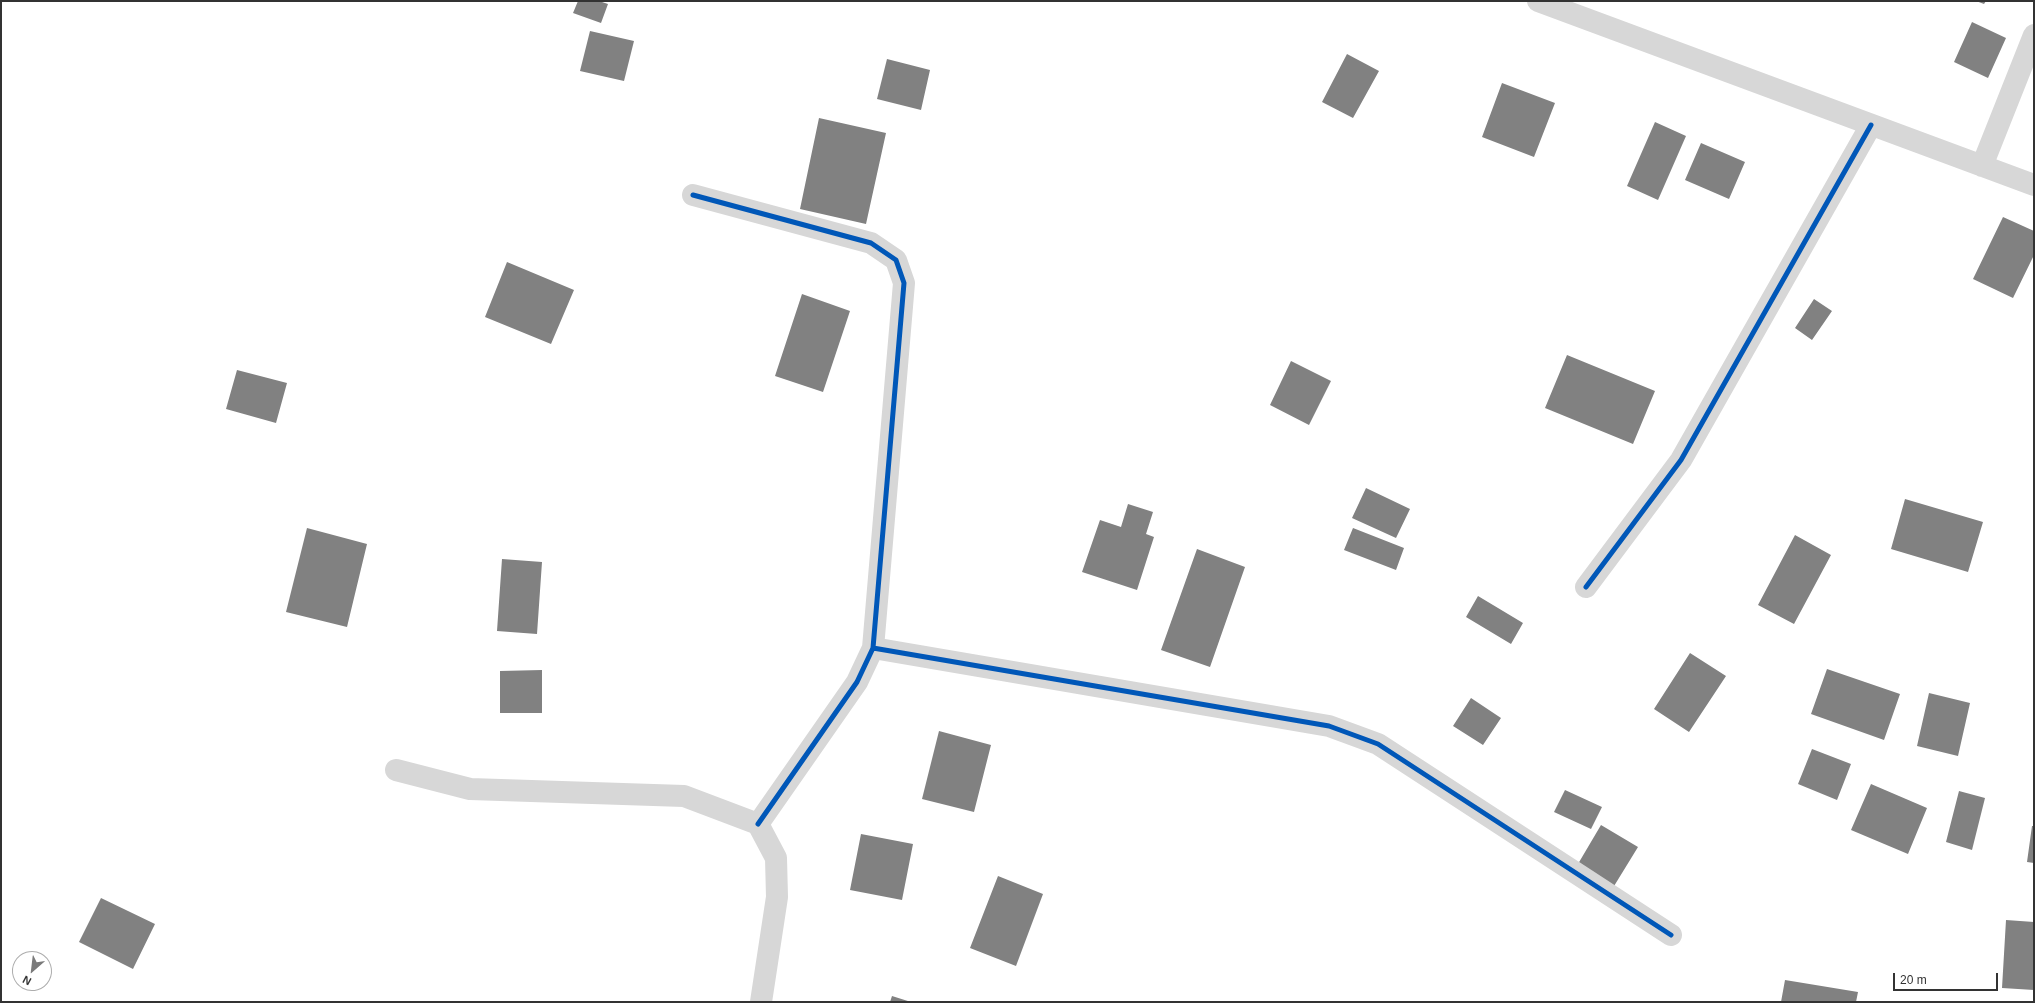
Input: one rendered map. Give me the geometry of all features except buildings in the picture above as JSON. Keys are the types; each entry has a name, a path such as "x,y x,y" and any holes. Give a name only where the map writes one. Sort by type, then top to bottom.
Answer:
{"street":[{"path":"1538,1 2034,185"},
{"path":"1982,166 2034,35"},
{"path":"1586,587 1681,460 1871,125"},
{"path":"693,195 871,243 896,260 904,283 873,648 857,682 758,824"},
{"path":"873,648 1329,726 1378,744 1671,936"},
{"path":"396,770 470,789 684,796 758,824 776,858 777,897 761,1002"}],"cycle path":[{"path":"1586,587 1681,460 1871,125"},
{"path":"693,195 871,243 896,260 904,283 873,648 857,682 758,824"},
{"path":"873,648 1329,726 1378,744 1671,935"}]}
